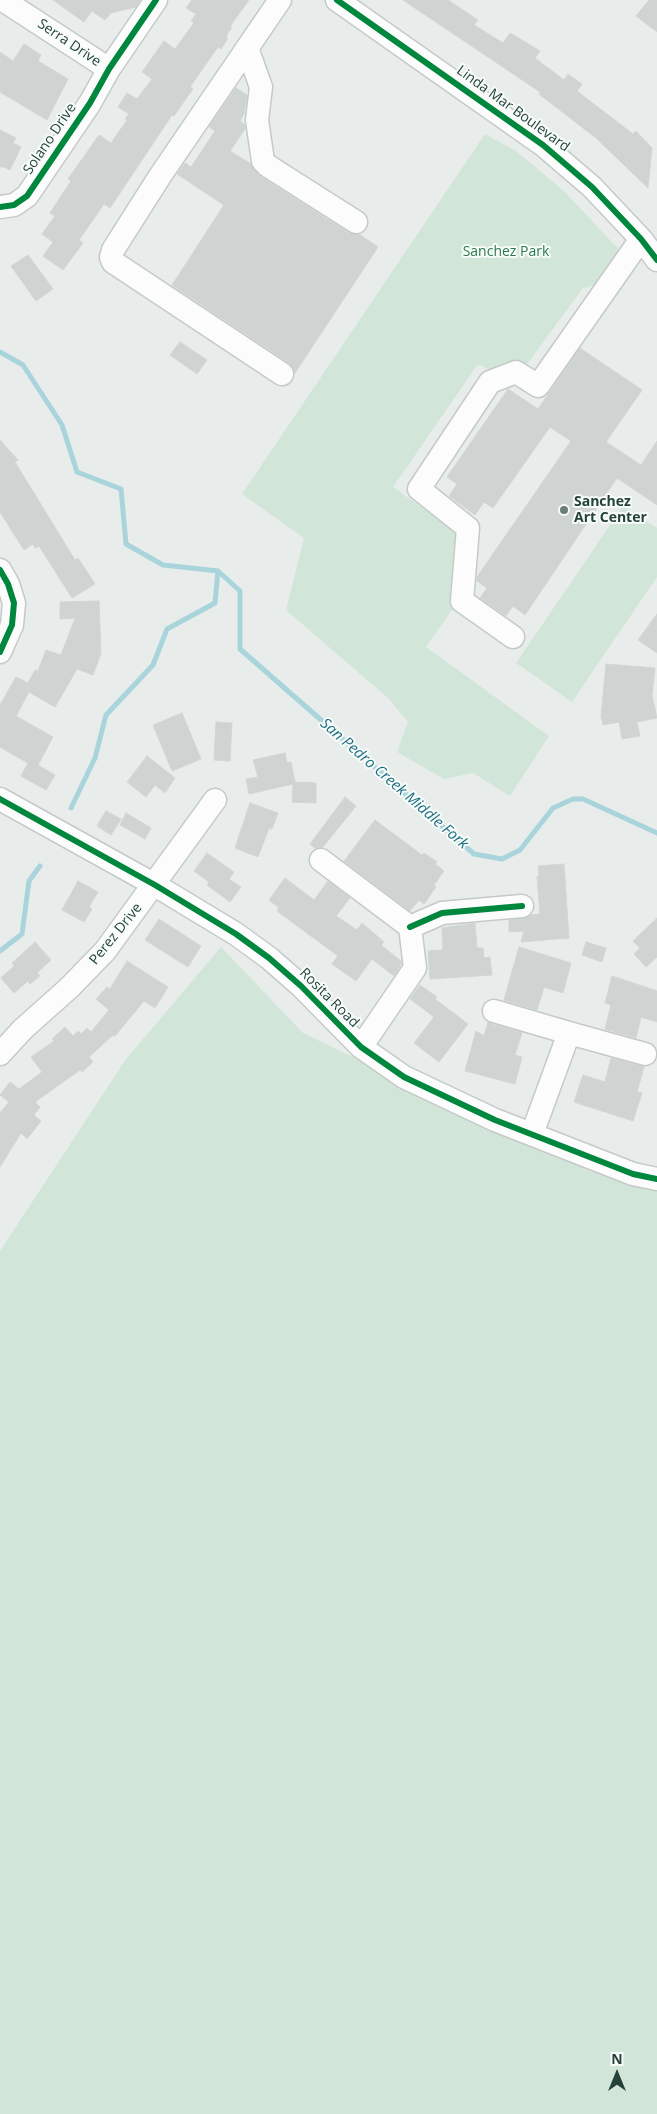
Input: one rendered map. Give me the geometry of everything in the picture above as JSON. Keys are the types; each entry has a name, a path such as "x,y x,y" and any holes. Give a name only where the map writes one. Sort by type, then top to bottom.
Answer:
{"street":[{"name":"Serra Drive","path":"4,0 109,69"},
{"name":"Solano Drive","path":"0,207 14,205 27,196 156,0"},
{"path":"280,0 160,176 113,250 111,257 113,262 282,374"},
{"name":"Linda Mar Boulevard","path":"337,0 544,145 592,187 641,239 657,260"},
{"path":"247,48 261,87 257,120 263,161 356,222"},
{"path":"513,637 462,601 468,528 419,489 490,382 516,372 538,386 641,239"},
{"path":"0,570 8,584 14,603 12,625 0,652"},
{"name":"Rosita Road","path":"0,799 154,885 236,934 269,958 301,986 361,1047 404,1077 495,1120 633,1174 657,1179"},
{"name":"Perez Drive","path":"0,1054 23,1029 70,988 105,950 215,800"},
{"path":"321,860 410,927 415,968 361,1047"},
{"path":"410,927 442,913 522,906"},
{"path":"494,1011 645,1054"},
{"path":"532,1134 569,1032"}],"green space":[{"name":"Sanchez Park","path":"485,134 516,151 563,190 623,254 597,285 583,288 528,363 494,372 478,364 393,487 457,533 459,600 426,647 549,736 510,796 473,773 444,779 397,752 408,722 389,699 286,610 304,538 242,494"},
{"path":"623,506 657,528 657,577 572,702 516,663"},
{"path":"221,947 303,1033 592,1172 657,1181 657,2114 0,2114 0,1251 126,1059"}],"building":[{"path":"53,0 140,0 136,7 111,13 105,20 92,11 84,22"},
{"path":"192,0 249,0 231,25 231,29 227,34 227,40 221,49 218,47 190,87 193,89 174,116 172,115 110,208 104,204 79,240 83,243 63,270 43,256 53,242 42,234 55,216 50,213 71,181 68,179 99,135 111,143 127,120 125,119 129,114 118,107 127,93 137,99 152,79 142,72 164,41 175,49 194,23 191,21 196,14 186,8"},
{"path":"403,0 448,0 478,20 474,25 503,43 510,33 540,51 535,58 564,80 568,74 582,84 577,91 633,134 636,131 652,148 648,188 596,138 539,94 540,92"},
{"path":"649,0 657,0 657,32 636,16"},
{"path":"24,44 41,55 38,61 68,79 47,120 0,92 0,52 13,61"},
{"path":"236,88 247,95 244,114 240,121 244,124 245,129 230,151 251,164 261,177 349,233 359,234 378,247 295,373 289,363 172,285 224,205 177,174 185,163 191,167 215,131 209,127"},
{"path":"0,130 16,138 13,143 21,147 10,170 1,166 0,168"},
{"path":"28,255 53,289 36,301 11,266"},
{"path":"180,342 207,360 197,374 170,355"},
{"path":"580,348 642,390 606,442 641,465 657,441 657,505 617,478 525,615 513,606 506,616 480,598 487,588 477,581 477,577 571,441 550,427 493,508 484,502 475,515 449,496 457,484 447,477 508,389 538,409"},
{"path":"0,440 18,460 15,462 75,560 78,558 95,584 72,598 39,546 35,548 33,544 24,550 0,512"},
{"path":"99,601 101,653 93,675 77,669 55,707 29,692 16,716 53,737 38,765 55,775 46,790 21,776 28,763 0,747 0,705 16,677 28,683 35,670 38,671 46,650 61,655 75,618 60,619 60,602"},
{"path":"657,614 657,653 638,640"},
{"path":"606,664 655,668 652,695 657,718 637,722 640,736 622,739 619,722 603,725 601,716"},
{"path":"182,713 201,759 172,771 153,725"},
{"path":"216,722 232,723 230,761 214,760"},
{"path":"285,753 287,763 291,762 295,782 316,783 316,803 292,802 293,784 249,794 246,779 258,777 253,760"},
{"path":"147,756 175,778 165,793 155,785 146,797 127,782"},
{"path":"345,797 356,806 323,847 315,848 310,844"},
{"path":"250,803 278,813 272,829 269,828 258,857 235,848"},
{"path":"106,811 121,819 111,835 97,826"},
{"path":"126,813 151,828 145,839 120,825"},
{"path":"375,820 422,855 424,853 437,862 435,864 444,871 424,904 419,900 410,911 344,861"},
{"path":"207,853 234,872 229,879 241,887 230,902 207,885 209,882 194,871"},
{"path":"564,864 569,938 521,942 524,931 509,932 509,920 523,919 531,915 540,914 538,866"},
{"path":"285,878 314,900 328,881 350,898 336,916 357,930 362,923 384,942 381,945 401,961 401,965 394,976 372,959 356,981 332,964 338,956 277,911 279,908 269,900"},
{"path":"78,881 98,892 89,907 92,909 84,922 62,910"},
{"path":"657,918 657,957 646,967 634,954 640,948 633,941"},
{"path":"159,919 201,946 188,967 145,940"},
{"path":"475,923 477,948 483,948 484,958 490,957 492,975 430,979 428,951 443,950 442,928"},
{"path":"35,942 51,960 37,973 40,976 30,984 28,981 14,993 1,978 14,966 12,963"},
{"path":"586,942 606,948 602,962 582,955"},
{"path":"519,947 571,963 563,993 544,987 537,1010 504,1000"},
{"path":"127,961 168,987 155,1008 144,1001 115,1036 113,1035 89,1057 93,1062 82,1072 80,1070 35,1102 40,1107 34,1115 41,1121 27,1139 21,1133 0,1167 0,1113 9,1102 0,1095 10,1082 19,1089 42,1072 31,1057 54,1041 52,1039 65,1027 73,1036 78,1031 81,1034 87,1028 91,1032 109,1010 96,999 107,987 110,989"},
{"path":"612,976 657,991 657,1022 641,1017 636,1038 605,1029 611,1005 605,1003"},
{"path":"420,985 468,1024 439,1062 414,1043 434,1017 410,999"},
{"path":"488,1022 496,1027 496,1025 522,1033 515,1055 522,1057 515,1084 465,1071 476,1031 484,1036"},
{"path":"611,1058 644,1067 637,1092 642,1093 633,1121 574,1102 583,1075 605,1082"}],"waterway":[{"path":"0,352 23,365 62,425 77,472 121,489 126,544 163,565 218,571"},
{"name":"San Pedro Creek Middle Fork","path":"218,571 240,591 240,649 474,854 502,859 520,850 553,808 573,799 583,799 657,833"},
{"path":"71,808 95,758 106,715 153,665 167,629 215,603 218,571"},
{"path":"0,951 22,934 29,881 40,866"}],"cycle path":[{"path":"0,207 14,205 27,196 156,0"},
{"path":"337,0 543,145 592,187 641,239 657,260"},
{"path":"0,570 8,584 14,603 12,625 0,652"},
{"path":"0,799 155,885 236,934 269,958 301,986 361,1047 404,1077 495,1120 633,1174 657,1179"},
{"path":"410,927 442,913 522,906"}],"place":[{"name":"Sanchez Art Center","path":"564,510"}]}
